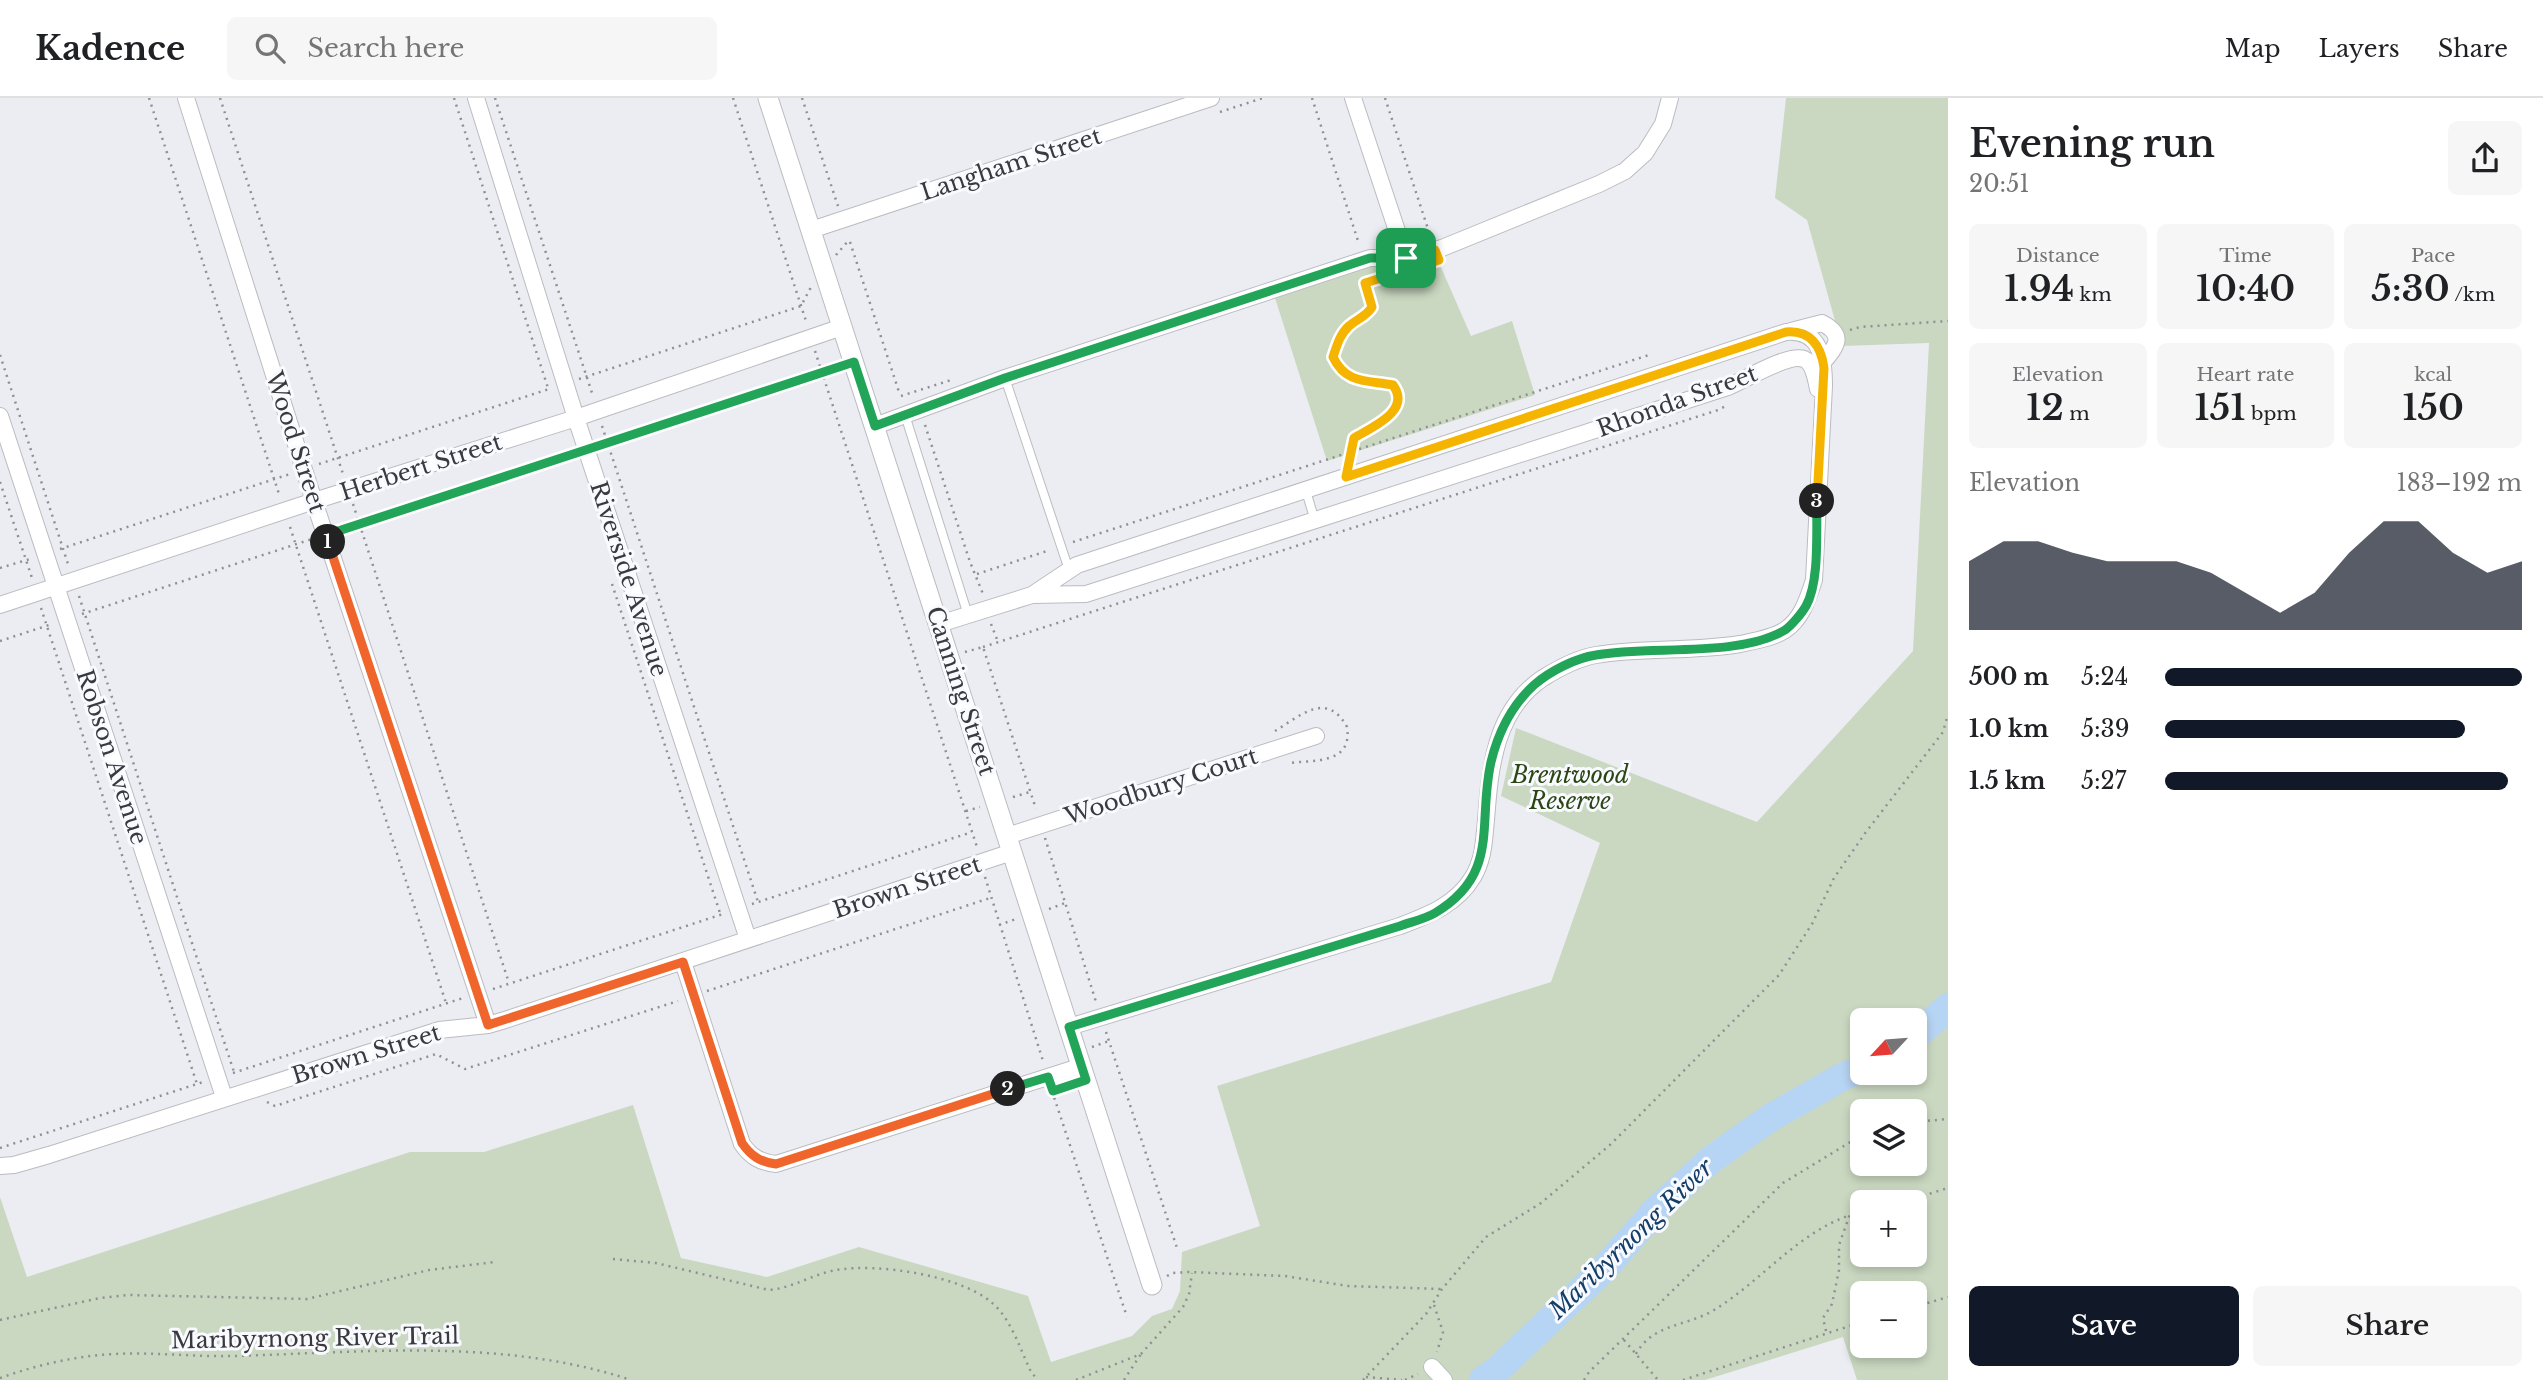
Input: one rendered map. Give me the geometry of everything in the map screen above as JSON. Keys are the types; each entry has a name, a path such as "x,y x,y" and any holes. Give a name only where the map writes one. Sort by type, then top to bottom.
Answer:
{"street":[{"name":"Wood Street","path":"186,98 314,501 488,1025"},
{"name":"Riverside Avenue","path":"476,98 565,384 748,939"},
{"name":"Canning Street","path":"768,98 1152,1285"},
{"name":"Langham Street","path":"811,230 1211,98"},
{"path":"1353,98 1403,265"},
{"path":"875,426 1005,378 1370,258 1403,265 1625,171 1645,153 1663,124 1670,98"},
{"name":"Rhonda Street","path":"939,624 1032,595 1077,565 1786,332 1822,323 1836,334"},
{"name":"Herbert Street","path":"0,606 314,501 576,418 842,327"},
{"path":"1069,1027 1434,914 1457,896 1474,876 1483,851 1490,764 1500,733 1514,706 1535,684 1559,668 1595,655 1723,647 1754,641 1786,630 1806,606 1814,580 1824,386 1820,350 1811,338 1798,332 1786,332"},
{"path":"1823,362 1834,348 1836,334"},
{"name":"Rhonda Street","path":"1032,595 1086,594 1728,387 1784,360 1804,359 1810,364 1816,377 1821,411"},
{"name":"Robson Avenue","path":"0,416 224,1097"},
{"name":"Woodbury Court","path":"1010,844 1041,825 1315,736"},
{"name":"Brown Street","path":"0,1166 49,1155 439,1030 488,1025 981,862 1010,844"},
{"path":"683,962 742,1143 758,1160 767,1163 776,1164 1048,1077 1079,1059"},
{"path":"1432,1367 1444,1380"}],"lane":[{"path":"1005,378 1069,570"},
{"path":"905,415 968,615"},
{"path":"1306,491 1315,521"}],"path":[{"path":"149,98 446,1004"},
{"path":"220,98 509,983"},
{"path":"495,98 758,902"},
{"path":"733,98 981,862 990,898 1113,1281 1127,1317"},
{"path":"802,98 905,415"},
{"path":"1312,98 1360,244 1347,248"},
{"path":"1385,98 1435,250"},
{"path":"0,568 801,306 822,266 840,252 849,240"},
{"path":"1346,477 1354,438 1392,414 1399,401 1399,393 1393,385 1349,378 1333,357 1339,337 1372,307 1357,262"},
{"path":"1365,283 1403,265"},
{"path":"1836,334 1860,327 1948,321"},
{"path":"977,574 1652,354"},
{"path":"0,355 234,1072"},
{"path":"0,641 854,362"},
{"path":"901,396 953,379"},
{"path":"950,657 1718,410 1731,402"},
{"path":"924,422 998,642"},
{"path":"0,482 197,1084"},
{"path":"983,647 1177,1248"},
{"path":"1365,1378 1433,1304 1442,1289 1486,1237 1541,1203 1611,1144 1779,975 1812,924 1834,878 1866,831 1943,732 1948,714"},
{"path":"261,1099 275,1106 436,1054 465,1069 990,898"},
{"path":"1079,1059 1109,1041"},
{"path":"1927,1121 1948,1119"},
{"path":"1584,1380 1783,1182 1850,1143"},
{"path":"1927,1195 1948,1188"},
{"path":"1636,1354 1643,1341 1713,1311 1760,1276 1796,1244 1850,1214"},
{"path":"1826,1333 1823,1318 1832,1304 1839,1270 1839,1245 1850,1214"},
{"path":"613,1259 656,1263 769,1290 788,1287 836,1270 895,1270 941,1280 977,1293 991,1302 1007,1321 1031,1372 1038,1380"},
{"path":"0,1320 100,1298 128,1295 307,1299 429,1270 495,1262"},
{"path":"1152,1285 1173,1273 1192,1273 1285,1276 1348,1286 1442,1289"},
{"path":"1124,1380 1141,1354 1183,1307 1189,1294 1192,1273"},
{"path":"1927,1303 1948,1297"},
{"path":"1365,1378 1404,1380 1432,1367 1443,1332 1433,1304"},
{"path":"1684,1380 1850,1326"},
{"path":"1623,1339 1658,1380"},
{"name":"Maribyrnong River Trail","path":"0,1378 57,1362 116,1354 237,1356 384,1350 477,1353 535,1360 579,1366 631,1380"},
{"path":"1076,1380 1141,1354"}],"green space":[{"name":"Brentwood Reserve","path":"1786,98 1948,98 1948,1380 1857,1380 1843,1337 1705,1380 0,1380 0,1197 27,1277 410,1152 484,1152 633,1105 681,1258 767,1277 859,1247 1028,1296 1051,1362 1132,1336 1152,1316 1172,1309 1180,1291 1182,1252 1260,1226 1217,1086 1551,982 1600,843 1501,796 1516,728 1757,822 1913,651 1929,343 1842,346 1807,220 1775,198"},
{"path":"1380,264 1407,267 1440,265 1471,336 1512,321 1535,395 1327,461 1275,298"}],"waterway":[{"name":"Maribyrnong River","path":"1927,1026 1948,1007"},
{"name":"Maribyrnong River","path":"1483,1380 1496,1371 1604,1269 1655,1211 1709,1161 1770,1118 1850,1074"}],"route":[{"path":"1435,250 1439,260 1365,283 1372,307 1339,337 1333,357 1349,378 1393,385 1399,393 1399,401 1392,414 1354,438 1346,477 1786,332 1798,332 1811,338 1820,350 1824,368 1814,580 1806,606 1786,630 1754,641 1723,647 1595,655 1559,668 1535,684 1514,706 1500,733 1490,764 1483,851 1474,876 1457,896 1434,914 1400,926 1069,1027 1086,1080 1053,1091 1048,1077 776,1164 767,1163 748,1152 742,1143 683,962 488,1025 326,535 854,362 875,426 1005,378 1370,258 1406,258 1435,250"}]}
